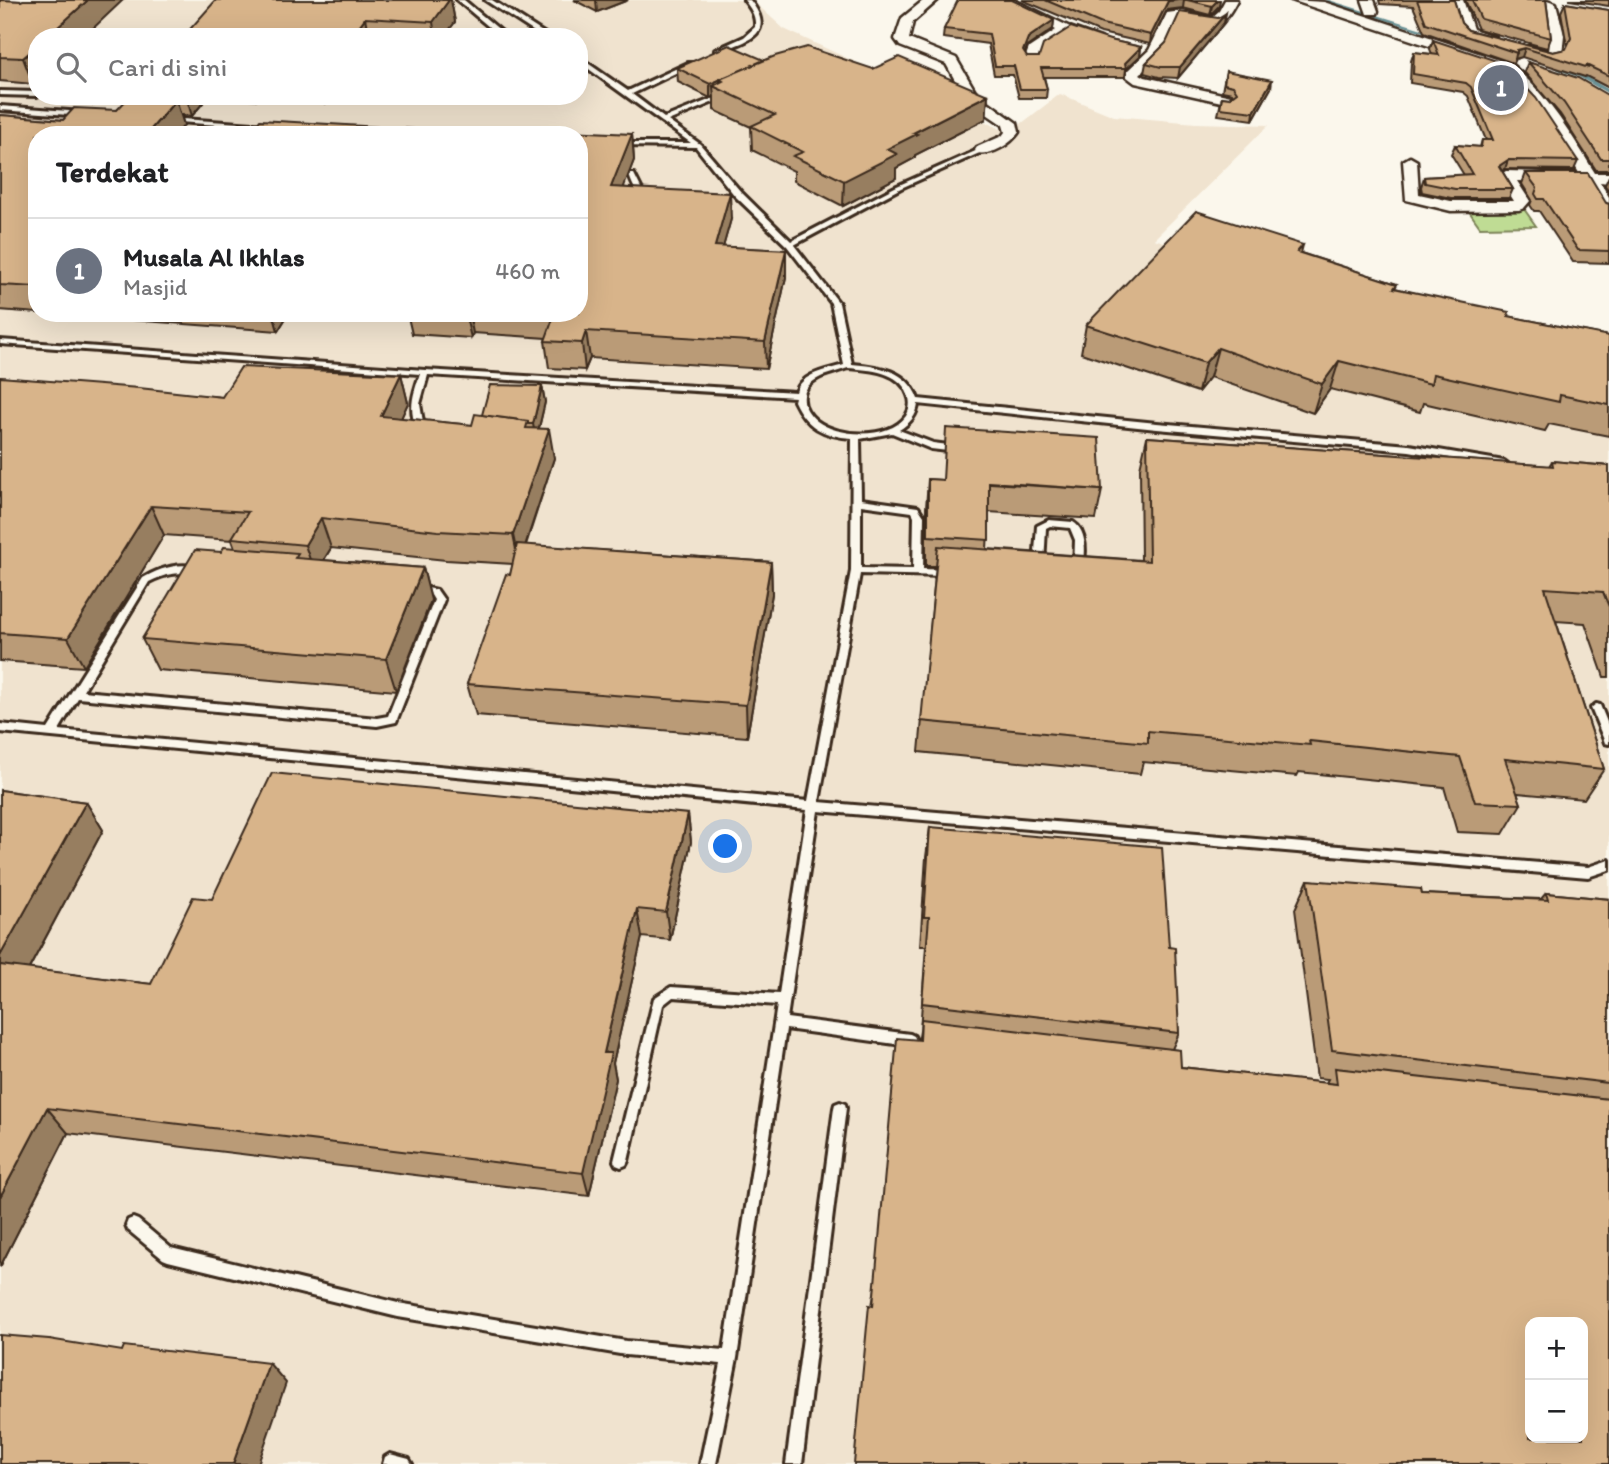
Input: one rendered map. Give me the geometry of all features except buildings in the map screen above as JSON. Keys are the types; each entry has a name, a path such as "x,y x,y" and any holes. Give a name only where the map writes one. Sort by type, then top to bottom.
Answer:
{"street":[{"path":"932,0 907,21 902,39 905,43 951,61 971,97 1010,123 1012,132 1007,139 982,150"},
{"path":"1004,0 1065,30 1111,43"},
{"path":"1226,99 1133,76 1172,16 1219,21 1231,0"},
{"path":"1297,0 1506,67 1521,78 1542,101 1609,210"},
{"path":"1457,0 1467,31 1550,55 1555,54 1558,46 1549,3"},
{"path":"1031,61 1034,51 1065,30"},
{"path":"1474,55 1527,66"},
{"path":"1557,159 1573,152"},
{"path":"1410,161 1411,197 1432,205 1519,205 1522,201 1499,163 1537,161"},
{"path":"1506,176 1609,178"}],"lane":[{"path":"460,0 494,28"},
{"path":"488,0 533,28"},
{"path":"709,55 755,32 760,24 760,17 747,0"},
{"path":"627,94 697,61"},
{"path":"588,65 698,145 738,194 790,244 835,303 848,366"},
{"path":"664,120 738,90"},
{"path":"0,93 28,94"},
{"path":"0,108 95,115"},
{"path":"161,119 253,126"},
{"path":"606,145 698,145"},
{"path":"790,244 899,187 982,150"},
{"path":"632,175 639,191 657,203"},
{"path":"726,198 738,194"},
{"path":"0,342 798,395"},
{"path":"848,366 886,371 901,379 911,389 915,401 913,412 905,422 892,430 856,437 818,428 805,418 798,407 798,395 804,384 816,375 848,366"},
{"path":"425,372 417,394 415,412 419,424 436,431"},
{"path":"915,401 1409,448 1513,466"},
{"path":"892,430 931,446 968,450"},
{"path":"708,1464 730,1357 813,806 856,571 856,437"},
{"path":"856,501 895,504 915,509 919,516 918,571"},
{"path":"1037,578 1042,526 1049,523 1077,527 1079,575 1074,578"},
{"path":"51,733 146,580 159,572 179,568 206,570"},
{"path":"856,571 958,573"},
{"path":"77,694 377,722 392,719 439,600 428,590 409,588"},
{"path":"1596,708 1609,740"},
{"path":"0,728 813,806 1588,872 1609,865"},
{"path":"621,1161 658,1002 664,995 671,992 784,1000"},
{"path":"780,1023 930,1042"},
{"path":"794,1464 840,1108"},
{"path":"133,1225 168,1254 398,1310 626,1348 730,1357"}],"shaded area":[{"path":"0,0 752,0 784,29 1009,133 1060,94 1114,116 1196,123 1269,125 1154,239 1609,371 1609,1464 0,1464"}],"green space":[{"path":"1524,209 1536,226 1480,227 1468,210"}],"waterway":[{"path":"1324,0 1432,33"},
{"path":"1560,69 1581,76 1609,92"}],"place":[{"name":"Musala Al Ikhlas","path":"1501,88"}]}
